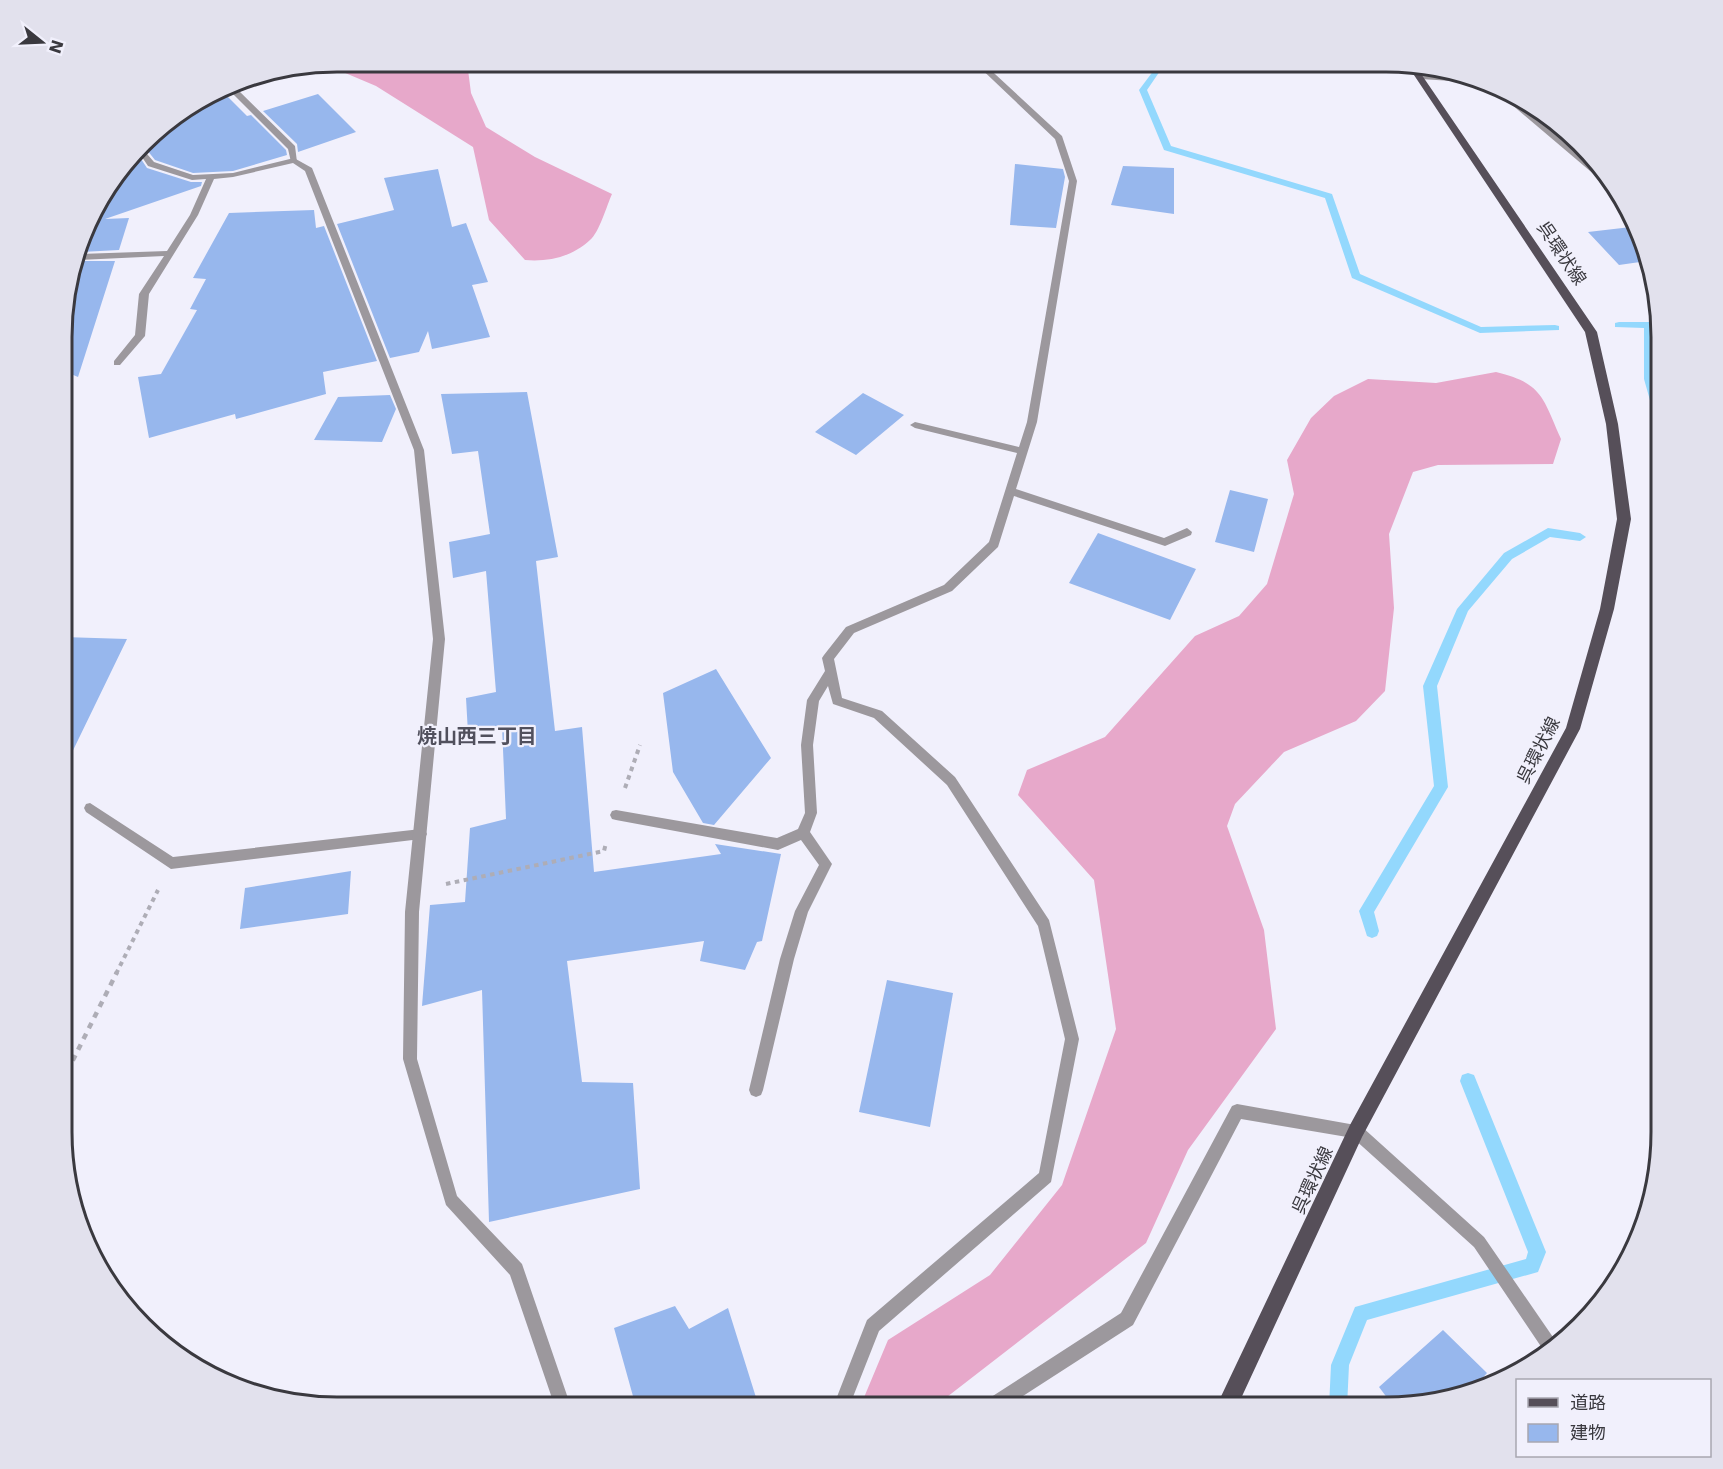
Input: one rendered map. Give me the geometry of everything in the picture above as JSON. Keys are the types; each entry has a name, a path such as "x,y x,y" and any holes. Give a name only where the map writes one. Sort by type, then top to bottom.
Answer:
{"main road":[{"name":"呉環状線","path":"1231,1397 1356,1131 1573,729 1607,609 1624,519 1612,423 1591,332 1418,74"}],"street":[{"path":"845,1397 873,1326 1046,1177 1072,1039 1044,924 951,780 878,714 837,701 828,658 850,630 948,588 994,544 1032,422 1073,181 1059,138 989,72"},
{"path":"1421,78 1447,79"},
{"path":"235,92 292,148 294,160 309,170 419,450 439,639 422,834 412,912 410,1059 451,1200 516,1270 560,1397"},
{"path":"1531,116 1585,162"},
{"path":"145,155 151,164 192,178 233,175 294,160"},
{"path":"117,363 140,336 144,294 194,215 211,177"},
{"path":"84,257 170,254"},
{"path":"915,425 1023,451"},
{"path":"1010,491 1165,542 1187,532"},
{"path":"616,815 778,844 803,832 811,813 807,745 813,700 830,673"},
{"path":"90,808 171,863 422,834"},
{"path":"756,1090 802,910 826,864 803,832"},
{"path":"1007,1397 1127,1320 1237,1110 1356,1131 1479,1242 1547,1342"}],"path":[{"path":"416,890 604,851 640,746"},
{"path":"72,1062 171,863"}],"shaded area":[{"path":"343,72 468,72 471,93 486,127 535,157 612,194 600,225 593,236 583,246 568,254 551,259 525,260 489,220 473,147 376,86"},
{"path":"1496,372 1512,376 1532,387 1539,395 1561,439 1553,464 1438,465 1413,472 1389,534 1394,608 1385,691 1356,721 1284,752 1235,804 1227,826 1264,930 1276,1029 1188,1150 1146,1243 947,1397 864,1397 888,1340 990,1275 1062,1185 1116,1029 1094,880 1018,795 1027,770 1105,737 1195,636 1239,616 1267,584 1294,494 1287,460 1311,418 1334,396 1368,379 1436,383"}],"building":[{"path":"318,94 356,132 298,152 297,144 263,111"},
{"path":"227,96 247,116 251,115 286,150 287,155 233,171 193,173 155,160 148,152 162,138 190,117"},
{"path":"141,159 147,168 191,182 202,182 201,186 105,219 129,218 119,250 86,252 108,204"},
{"path":"1015,164 1063,169 1065,177 1056,228 1010,225"},
{"path":"1123,166 1174,168 1174,214 1111,205"},
{"path":"438,169 452,227 466,223 488,282 472,285 490,337 432,349 428,331 419,352 390,358 337,224 394,210 384,178"},
{"path":"314,210 316,228 324,226 377,361 323,372 326,394 236,419 235,414 149,438 138,377 161,374 197,310 190,309 206,279 193,278 229,213"},
{"path":"1627,227 1640,262 1619,265 1588,232"},
{"path":"83,261 115,261 78,377 72,374 72,337 74,302"},
{"path":"527,392 558,557 536,561 555,731 582,727 594,872 721,854 715,844 781,854 762,941 757,942 745,970 700,961 704,941 567,961 582,1082 633,1083 640,1189 489,1222 482,990 422,1006 430,905 465,902 470,828 506,819 502,726 468,733 466,698 496,692 486,571 453,578 449,542 490,534 478,451 452,454 441,394"},
{"path":"863,393 904,415 856,455 815,432"},
{"path":"390,395 396,409 382,442 314,440 338,397"},
{"path":"1230,490 1268,499 1254,552 1215,542"},
{"path":"1098,533 1196,569 1170,620 1069,583"},
{"path":"72,637 127,639 72,752"},
{"path":"716,669 771,758 714,825 703,823 673,772 663,693"},
{"path":"351,871 348,914 240,929 245,888"},
{"path":"887,980 953,993 930,1127 859,1112"},
{"path":"675,1306 689,1329 728,1308 756,1397 633,1397 614,1328"},
{"path":"1443,1330 1487,1373 1482,1379 1471,1383 1421,1395 1386,1397 1379,1387"}],"waterway":[{"path":"1155,72 1143,90 1167,148 1329,196 1356,276 1480,330 1555,328"},
{"path":"1619,325 1649,325 1651,386"},
{"path":"1372,931 1366,911 1441,787 1430,686 1463,609 1508,556 1548,532 1580,537"},
{"path":"1338,1397 1340,1365 1361,1313 1532,1266 1537,1252 1468,1081"}],"district":[{"name":"焼山西三丁目","path":"477,736"}]}
